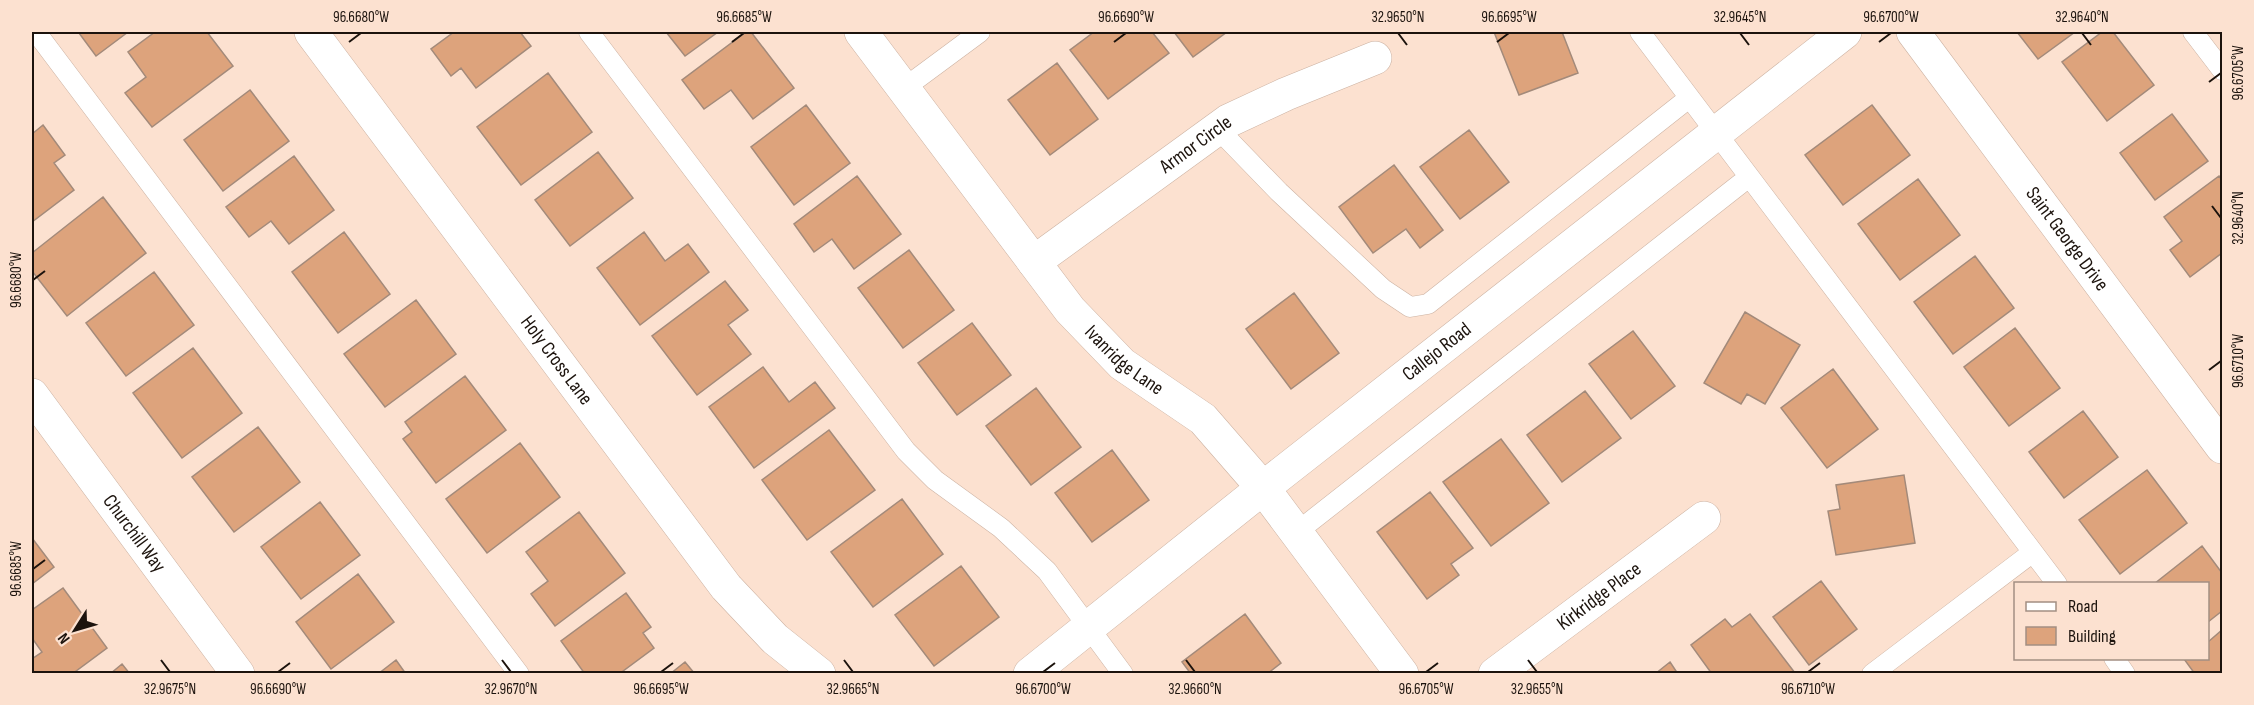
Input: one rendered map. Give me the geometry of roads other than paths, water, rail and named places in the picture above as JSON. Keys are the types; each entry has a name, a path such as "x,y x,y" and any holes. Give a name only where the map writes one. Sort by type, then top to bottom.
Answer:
{"street":[{"name":"Holy Cross Lane","path":"311,32 726,587 775,639 819,674"},
{"name":"Ivanridge Lane","path":"861,32 1070,310 1122,364 1203,419 1263,488 1402,674"},
{"name":"Callejo Road","path":"1030,674 1263,488 1845,32"},
{"name":"Saint George Drive","path":"1914,32 2223,447"},
{"name":"Armor Circle","path":"1034,262 1228,121 1286,94 1375,58"},
{"name":"Churchill Way","path":"32,394 238,674"},
{"name":"Kirkridge Place","path":"1496,674 1704,518"}],"lane":[{"path":"36,32 519,674"},
{"path":"589,32 906,451 935,480 1001,528 1047,571 1123,674"},
{"path":"903,89 980,32"},
{"path":"1640,32 2056,582"},
{"path":"2193,32 2223,70"},
{"path":"1218,129 1279,192 1383,289 1410,307 1428,304 1689,98"},
{"path":"1297,532 1749,177"},
{"path":"1872,674 2033,552"},
{"path":"2115,660 2125,674"}]}
